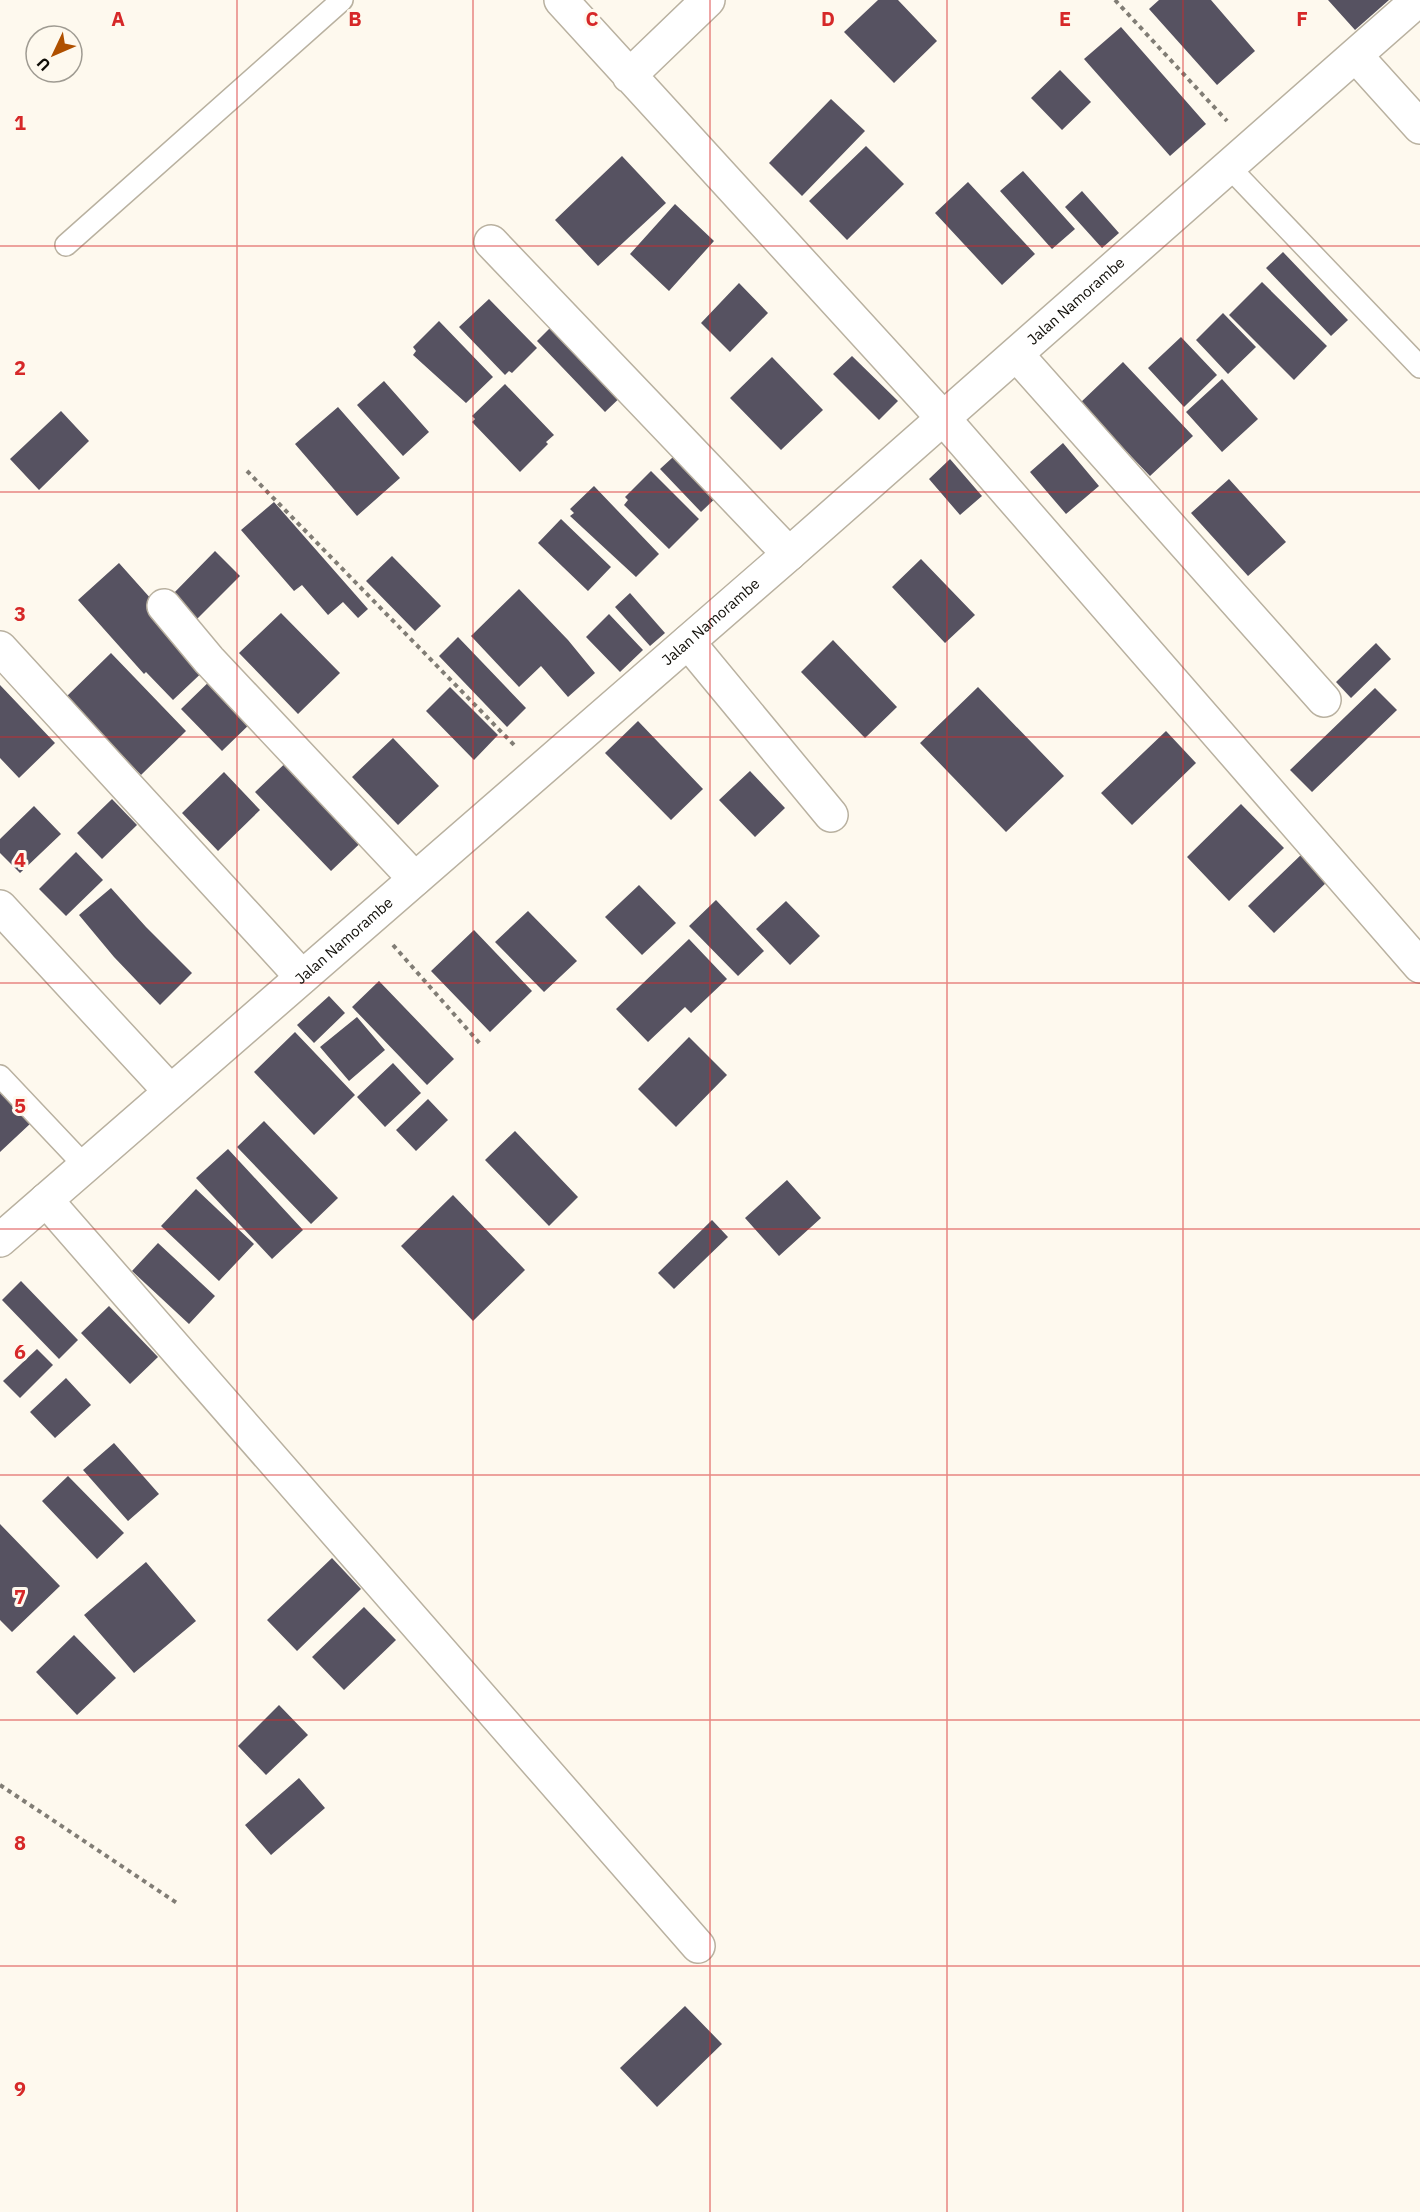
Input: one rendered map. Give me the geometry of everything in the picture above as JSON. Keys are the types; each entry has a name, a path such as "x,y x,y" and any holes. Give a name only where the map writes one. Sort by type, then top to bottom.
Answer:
{"street":[{"path":"561,0 943,418 1420,966"},
{"path":"629,76 708,0"},
{"name":"Jalan Namorambe","path":"0,1240 789,555 1419,0"},
{"path":"1356,56 1420,127"},
{"path":"491,242 789,555"},
{"path":"1017,355 1324,700"},
{"path":"164,606 209,660 416,879"},
{"path":"688,642 831,815"},
{"path":"0,648 302,977"},
{"path":"0,907 170,1091"},
{"path":"46,1200 698,1946"}],"lane":[{"path":"66,245 342,0"},
{"path":"1241,158 1420,367"},
{"path":"0,1076 85,1166"}],"path":[{"path":"1115,0 1241,158"},
{"path":"247,471 539,771"},
{"path":"369,918 482,1046"},
{"path":"0,1785 177,1903"}],"building":[{"path":"878,0 898,0 937,41 894,83 844,32"},
{"path":"1159,0 1211,0 1255,51 1217,85 1149,9"},
{"path":"1328,0 1389,0 1355,30"},
{"path":"1121,27 1206,124 1170,156 1084,59"},
{"path":"1060,70 1091,102 1062,130 1031,98"},
{"path":"831,99 865,131 802,196 769,163"},
{"path":"866,146 904,184 847,240 809,201"},
{"path":"622,156 666,203 598,266 555,220"},
{"path":"1023,171 1075,229 1052,249 1000,191"},
{"path":"968,182 1035,254 1002,285 935,213"},
{"path":"1082,191 1119,233 1102,248 1065,207"},
{"path":"675,204 714,241 669,291 630,254"},
{"path":"1283,252 1348,320 1331,336 1266,268"},
{"path":"1262,282 1327,346 1294,380 1229,315"},
{"path":"739,283 768,313 730,352 701,323"},
{"path":"489,299 537,348 512,373 509,371 505,375 459,327"},
{"path":"1223,313 1256,347 1228,374 1196,340"},
{"path":"559,319 628,390 605,412 537,341"},
{"path":"439,321 493,377 466,403 413,355 416,351 413,347"},
{"path":"1181,337 1217,375 1184,407 1148,368"},
{"path":"852,356 898,401 879,420 833,374"},
{"path":"772,357 823,410 781,450 730,398"},
{"path":"1123,362 1193,436 1150,476 1080,403"},
{"path":"1222,379 1258,419 1222,452 1186,412"},
{"path":"384,381 429,432 403,456 357,405"},
{"path":"505,384 554,435 520,472 472,422 475,419 472,416"},
{"path":"338,407 400,478 357,516 295,444"},
{"path":"61,411 89,441 39,490 10,459"},
{"path":"1063,443 1099,486 1066,514 1030,472"},
{"path":"684,447 724,490 701,512 660,469"},
{"path":"950,459 982,496 960,515 929,479"},
{"path":"651,471 699,519 669,549 624,505 628,500 625,497"},
{"path":"1229,479 1286,542 1248,576 1191,513"},
{"path":"594,486 659,554 636,577 570,516 574,513 570,509"},
{"path":"274,502 368,609 358,618 343,602 328,615 302,585 294,591 241,530"},
{"path":"561,519 611,567 588,591 538,543"},
{"path":"215,551 240,576 196,620 171,596"},
{"path":"392,556 441,606 415,631 366,581"},
{"path":"921,559 975,615 945,643 892,587"},
{"path":"119,563 210,665 173,700 146,672 144,674 78,600"},
{"path":"519,589 568,640 595,673 568,697 541,666 519,687 471,636"},
{"path":"630,593 665,633 650,646 615,607"},
{"path":"281,613 340,673 298,714 239,653"},
{"path":"609,614 643,650 620,672 586,637"},
{"path":"458,637 526,708 507,727 439,656"},
{"path":"833,640 897,707 865,738 801,672"},
{"path":"1376,643 1391,659 1351,698 1336,682"},
{"path":"111,653 186,731 141,775 66,697"},
{"path":"218,673 259,715 222,751 181,709"},
{"path":"0,685 55,743 19,778 0,758"},
{"path":"450,687 498,735 474,760 426,711"},
{"path":"978,687 1064,776 1006,832 920,743"},
{"path":"1375,688 1397,710 1312,792 1290,770"},
{"path":"638,721 703,789 671,820 605,753"},
{"path":"1166,731 1196,763 1132,825 1101,793"},
{"path":"393,738 439,786 398,825 352,777"},
{"path":"295,754 371,833 331,871 255,792"},
{"path":"750,771 785,808 755,837 719,800"},
{"path":"224,772 260,810 218,851 182,813"},
{"path":"112,799 137,825 102,859 77,833"},
{"path":"1241,804 1284,848 1229,901 1187,857"},
{"path":"34,806 61,834 20,873 0,853 0,839"},
{"path":"76,852 103,880 66,916 39,889"},
{"path":"1304,852 1330,879 1274,933 1248,906"},
{"path":"639,885 676,923 642,955 605,917"},
{"path":"111,888 192,973 160,1005 114,957 79,915"},
{"path":"716,900 764,951 738,976 689,926"},
{"path":"786,901 820,936 790,965 756,929"},
{"path":"528,911 577,961 544,992 495,942"},
{"path":"474,930 532,991 490,1032 431,971"},
{"path":"689,939 727,979 691,1013 685,1007 648,1042 616,1009"},
{"path":"379,981 454,1059 427,1085 352,1007"},
{"path":"329,996 345,1013 314,1043 297,1025"},
{"path":"357,1017 385,1050 349,1081 320,1047"},
{"path":"295,1032 355,1095 314,1135 254,1072"},
{"path":"689,1037 727,1075 676,1127 638,1089"},
{"path":"393,1063 421,1093 385,1127 357,1097"},
{"path":"0,1089 31,1123 0,1152"},
{"path":"428,1099 448,1120 416,1151 396,1130"},
{"path":"264,1121 338,1198 311,1224 237,1147"},
{"path":"515,1131 578,1197 549,1226 485,1160"},
{"path":"228,1149 303,1230 272,1259 196,1178"},
{"path":"787,1180 821,1218 779,1256 745,1218"},
{"path":"196,1189 254,1244 219,1281 161,1226"},
{"path":"453,1195 525,1270 473,1321 401,1246"},
{"path":"712,1220 728,1237 674,1289 658,1273"},
{"path":"158,1243 215,1296 189,1324 132,1271"},
{"path":"21,1281 78,1340 59,1359 2,1300"},
{"path":"109,1306 158,1357 130,1384 81,1333"},
{"path":"37,1349 53,1365 20,1398 3,1381"},
{"path":"66,1378 91,1405 55,1438 30,1412"},
{"path":"114,1443 159,1494 128,1521 83,1470"},
{"path":"68,1476 124,1533 97,1559 42,1501"},
{"path":"0,1524 60,1586 12,1632 0,1620"},
{"path":"332,1558 361,1589 297,1651 267,1620"},
{"path":"146,1562 196,1621 134,1673 84,1615"},
{"path":"364,1607 396,1640 344,1690 312,1657"},
{"path":"74,1635 116,1678 77,1715 36,1672"},
{"path":"279,1705 308,1735 266,1775 238,1746"},
{"path":"299,1778 325,1808 271,1855 245,1825"},
{"path":"685,2006 722,2044 657,2107 620,2068"}]}
